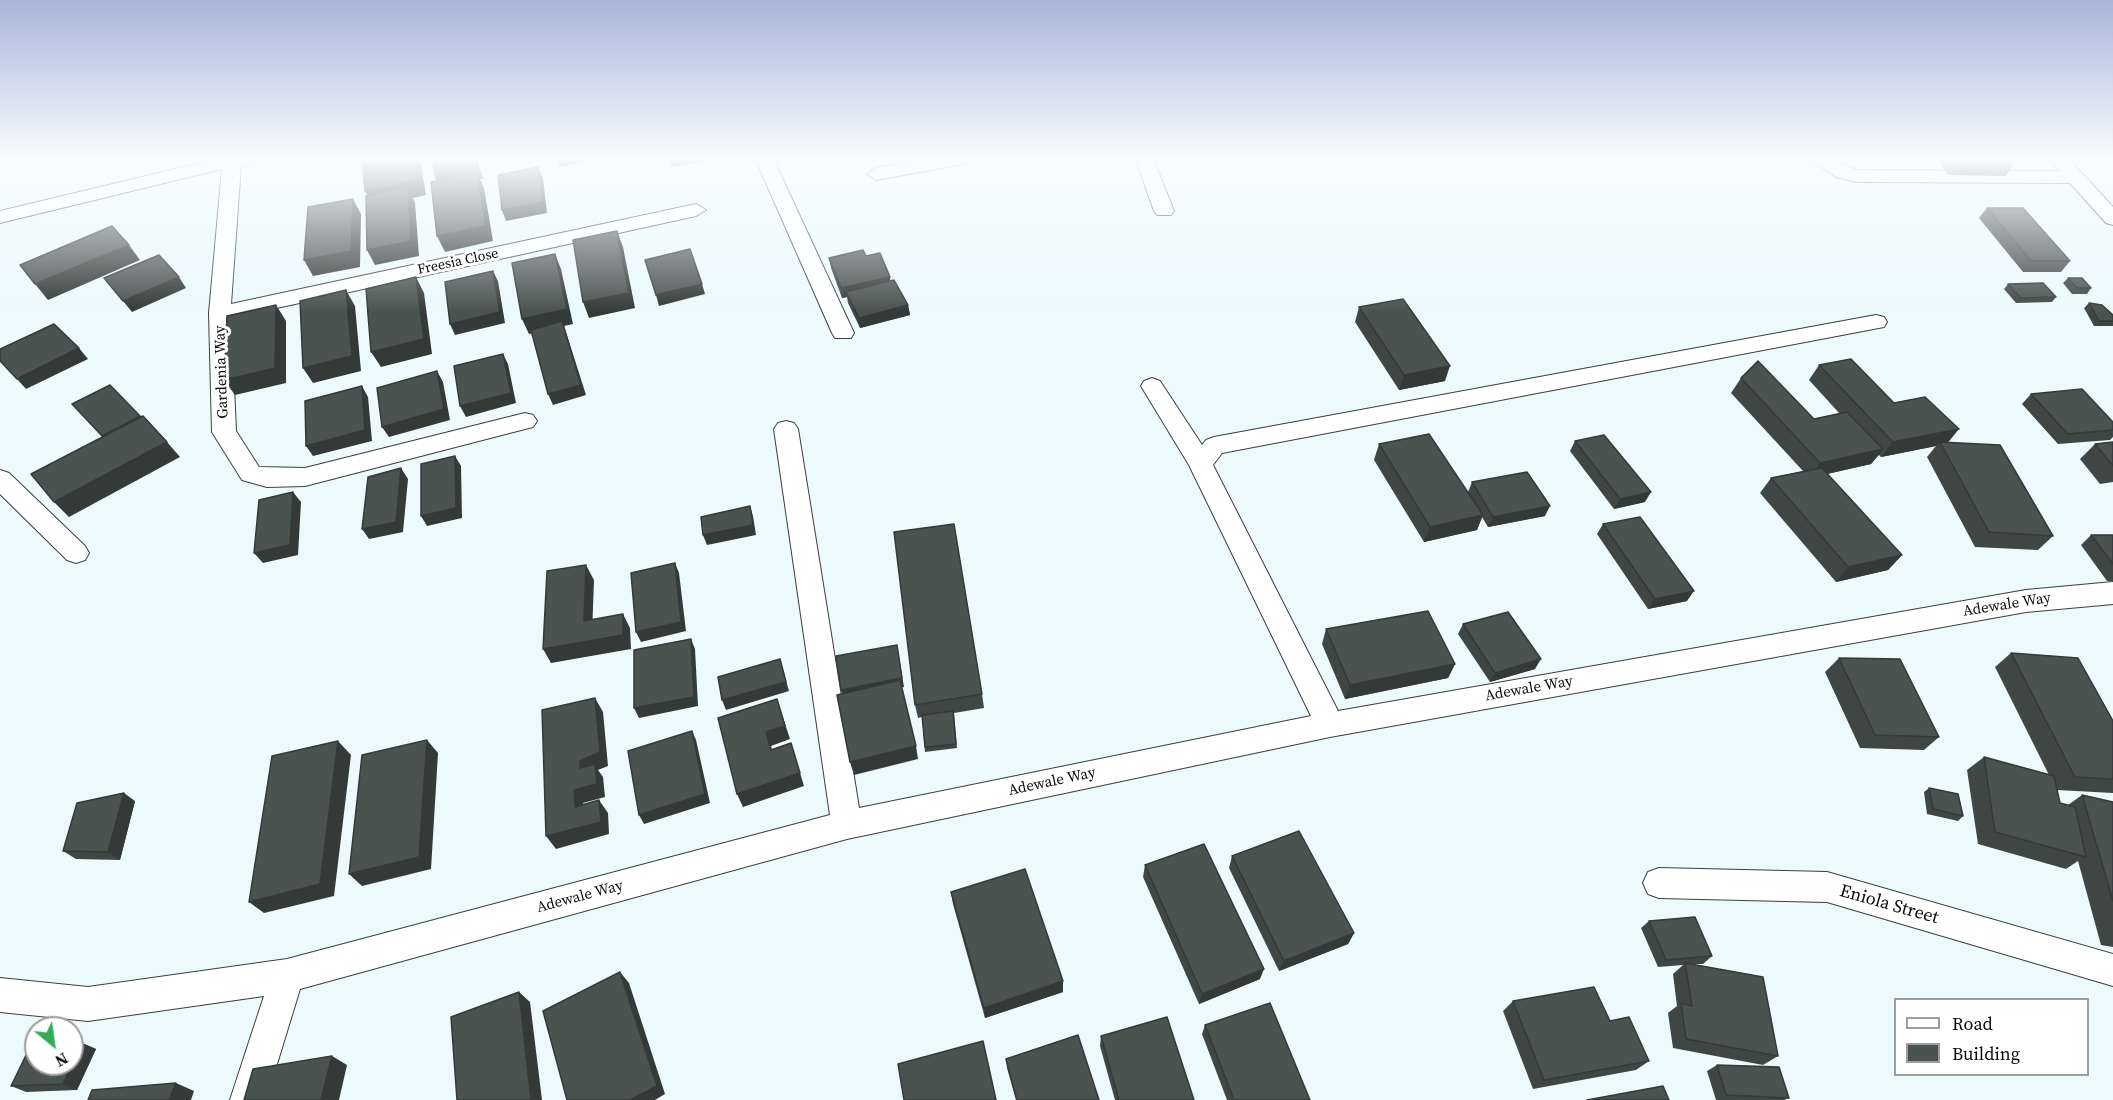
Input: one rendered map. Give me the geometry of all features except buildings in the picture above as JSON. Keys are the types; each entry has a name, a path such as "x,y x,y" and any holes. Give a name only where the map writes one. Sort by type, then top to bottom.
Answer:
{"street":[{"path":"0,217 32,209"},
{"name":"Gardenia Way","path":"233,209 220,313 224,432 251,474 267,478 305,477 525,421"},
{"path":"787,209 843,333"},
{"name":"Freesia Close","path":"220,313 696,210"},
{"path":"1201,464 1214,446 1876,322"},
{"path":"1152,386 1201,464 1209,485 1330,725"},
{"path":"786,429 847,825"},
{"path":"0,479 76,553"},
{"name":"Adewale Way","path":"0,995 88,1004 287,976 847,825 1330,725 2026,601 2113,593"},
{"name":"Eniola Street","path":"1659,883 1827,887 2113,970"},
{"path":"248,1100 287,976"}]}
